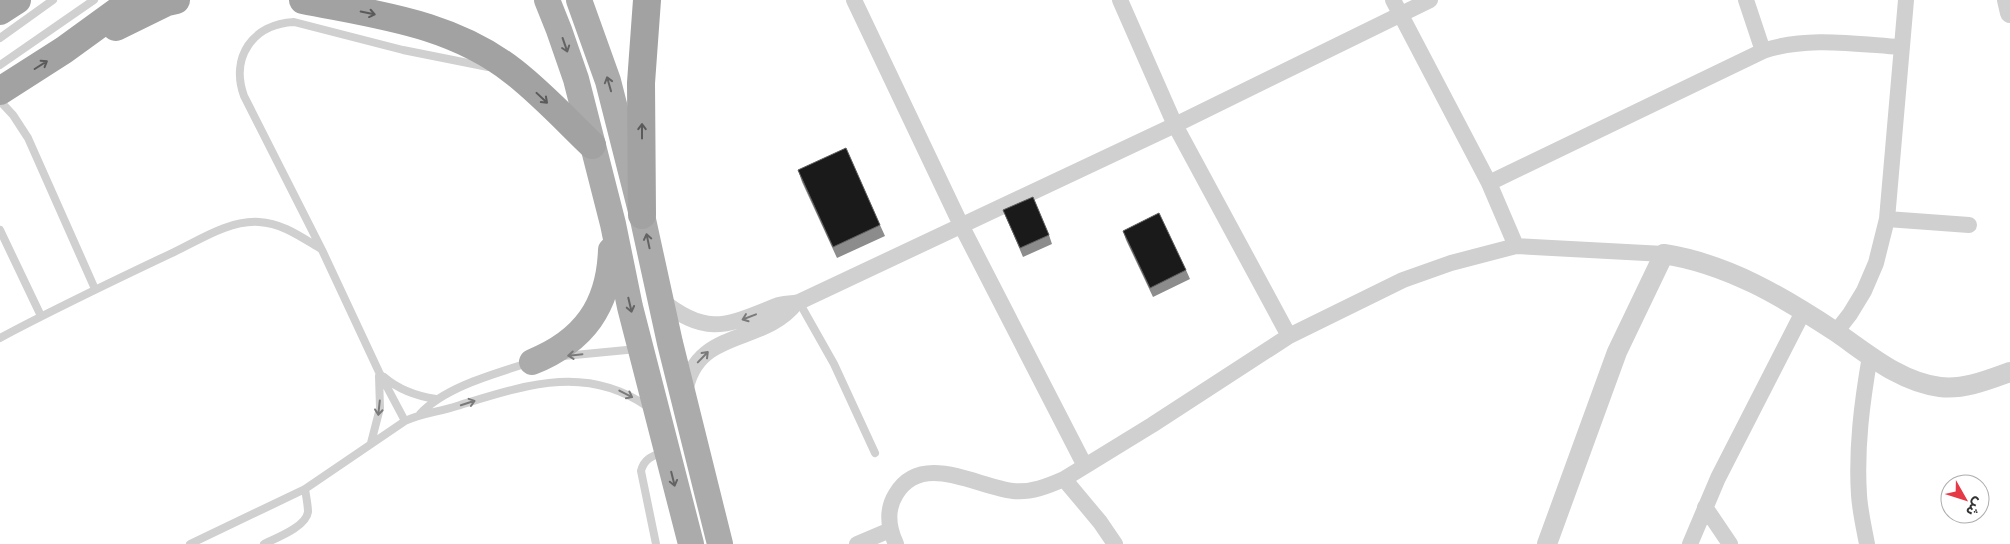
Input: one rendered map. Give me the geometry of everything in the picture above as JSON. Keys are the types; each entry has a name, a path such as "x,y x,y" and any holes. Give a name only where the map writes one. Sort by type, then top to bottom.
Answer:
{"highway":[{"path":"0,91 64,50 133,0"},
{"path":"64,50 167,2 176,0"},
{"path":"303,0 422,25 456,37 514,72 592,145"},
{"path":"642,215 641,83 649,1"}],"main road":[{"path":"547,0 576,79 613,224 666,451 691,544"},
{"path":"579,0 608,81 642,215 670,344 720,544"},
{"path":"532,362 558,350 569,342 585,327 592,317 608,280 611,265 613,224"},
{"path":"641,349 670,344"}],"street":[{"path":"854,0 961,225 1085,466"},
{"path":"1120,0 1175,125 1289,336"},
{"path":"660,299 684,317 712,325 743,320 775,306 797,302 1175,125 1397,7 1430,0"},
{"path":"1746,0 1763,51"},
{"path":"1836,332 1850,314 1870,277 1876,263 1887,219 1900,47 1906,0"},
{"path":"2007,0 2010,13"},
{"path":"1397,7 1489,183 1516,246"},
{"path":"1489,183 1763,51 1785,44 1808,42 1900,47"},
{"path":"1887,219 1969,225"},
{"path":"857,544 893,537 889,513 892,500 899,489 909,480 921,474 945,474 1012,491 1039,489 1064,479 1152,425 1289,336 1404,280 1451,263 1516,246 1664,254 1715,266 1770,291 1836,332 1870,356 1913,380 1939,387 1957,387 1990,380 2010,372"},
{"path":"1547,544 1617,352 1664,254"},
{"path":"685,400 690,374 705,353 720,344 776,320 797,302"},
{"path":"1690,544 1705,507 1803,312"},
{"path":"1867,544 1859,496 1858,442 1870,356"},
{"path":"1064,479 1100,522 1115,544"},
{"path":"1705,507 1730,544"}],"lane":[{"path":"0,38 53,0"},
{"path":"0,65 94,0"},
{"path":"405,421 379,372 322,250 241,86 239,76 242,56 253,38 260,32 276,24 294,22 403,50 514,72"},
{"path":"0,101 13,115 28,138 95,289"},
{"path":"0,338 95,289 233,225 246,222 260,222 290,230 322,250"},
{"path":"0,230 41,316"},
{"path":"797,302 834,364 875,453"},
{"path":"420,414 436,399 476,381 532,362 572,355 641,349"},
{"path":"379,372 399,388 411,394 436,399"},
{"path":"372,443 380,408 379,372"},
{"path":"190,544 305,489 405,421 420,414 449,409 514,390 576,382 594,383 611,388 658,414"},
{"path":"656,544 641,471 645,461 666,451"},
{"path":"264,544 303,523 308,512 305,489"}],"building":[{"path":"846,148 880,225 833,247 798,170"},
{"path":"1033,197 1049,235 1020,248 1003,210"},
{"path":"1159,213 1186,270 1150,288 1123,231"}]}
